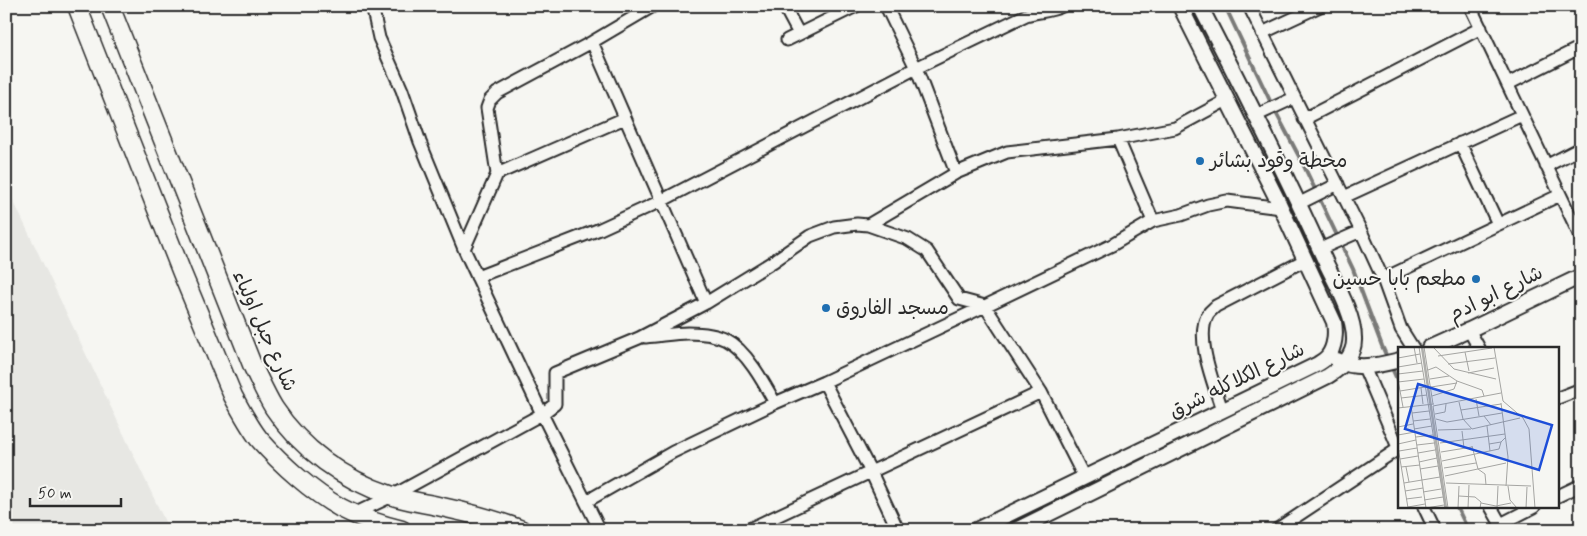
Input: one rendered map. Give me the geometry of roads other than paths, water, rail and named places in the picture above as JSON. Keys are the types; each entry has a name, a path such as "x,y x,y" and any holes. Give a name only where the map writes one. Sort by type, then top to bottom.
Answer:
{"highway":[{"path":"77,6 182,273 233,396 258,437 272,453 328,500 354,514 402,530"},
{"name":"شارع جبل اولياء","path":"110,6 253,368 269,400 293,432 334,468 359,483 392,496 491,519 522,530"}],"street":[{"path":"372,6 379,38 402,90 420,142 476,277 600,530"},
{"path":"464,249 497,174 487,108 490,100 497,93 592,42 653,6"},
{"path":"784,6 799,34"},
{"path":"787,40 856,6"},
{"path":"886,6 916,68 956,173"},
{"path":"476,277 600,229 661,201 916,68 1026,15 1034,12 1049,11 1062,6"},
{"name":"شارع الكلاكله شرق","path":"976,530 1318,364 1329,356 1336,332 1334,322 1281,208 1180,6"},
{"path":"1200,6 1320,249 1353,325 1354,345 1344,364"},
{"path":"1248,6 1361,231 1383,279 1401,329 1412,347"},
{"path":"1262,33 1320,6"},
{"path":"1470,6 1581,238"},
{"path":"1304,119 1481,28"},
{"path":"592,42 706,303"},
{"path":"1508,84 1581,47"},
{"path":"1255,116 1294,98"},
{"path":"868,224 956,173 1007,152 1118,139 1175,128 1227,100"},
{"path":"1344,198 1522,115"},
{"path":"497,174 625,118"},
{"path":"1118,139 1153,221"},
{"path":"1460,143 1498,224"},
{"path":"1546,166 1581,148"},
{"path":"1298,204 1338,184"},
{"path":"1383,279 1560,194"},
{"path":"587,501 673,452 1112,245 1153,221 1181,215 1208,205 1227,201 1281,208"},
{"path":"354,514 392,496 542,414 555,404 555,373 639,338 706,303 774,261 810,236 834,227 856,224 868,224 908,239 927,251 959,299 985,306 1041,392 1084,477"},
{"path":"1320,249 1361,231"},
{"path":"1222,410 1203,346 1204,329 1208,313 1223,302 1305,260"},
{"name":"شارع ابو ادم","path":"1431,347 1581,276"},
{"path":"1470,330 1478,347"},
{"path":"639,338 688,333 712,335 727,340 746,357 763,381 775,403"},
{"path":"1329,356 1344,364 1364,367 1398,360"},
{"name":"شارع الكلاكله شرق","path":"1016,530 1328,376 1344,364"},
{"path":"1364,367 1398,448"},
{"path":"824,382 898,530"},
{"path":"1560,397 1581,388"},
{"path":"748,530 1041,392"},
{"path":"1276,530 1398,451"},
{"path":"1560,495 1581,485"},
{"path":"1425,508 1436,530"},
{"path":"1492,508 1502,527 1532,508"}],"waterway":[{"path":"1225,6 1353,269 1382,346 1398,382"},
{"path":"1457,508 1468,530"}],"place":[{"name":"محطة وقود بشائر","path":"1200,161"},
{"name":"مطعم بابا حسين","path":"1476,279"},
{"name":"مسجد الفاروق","path":"826,308"}]}
